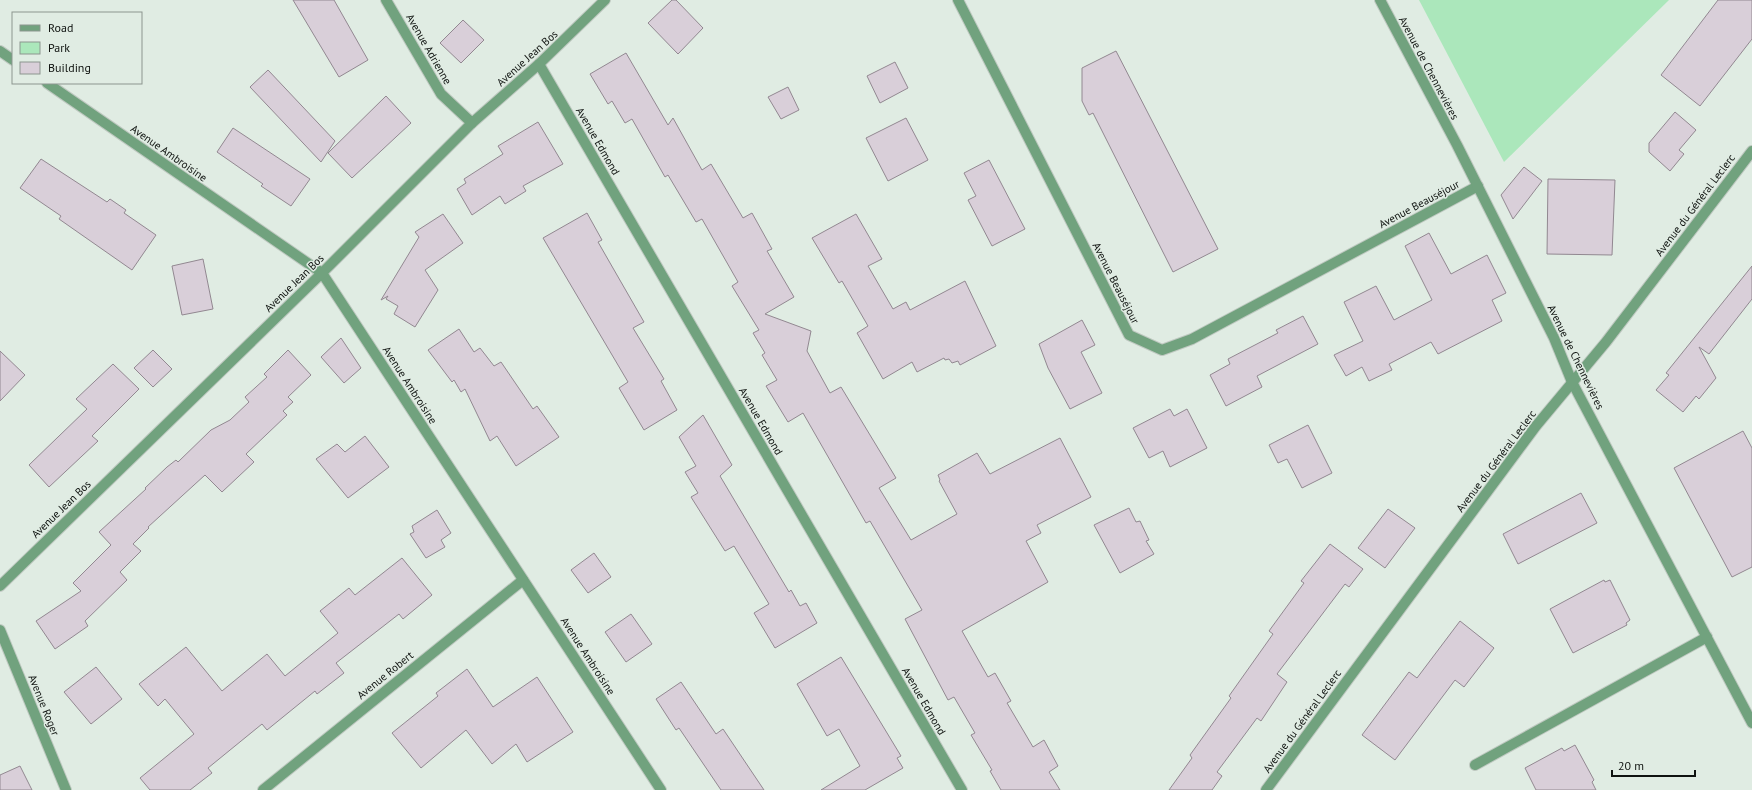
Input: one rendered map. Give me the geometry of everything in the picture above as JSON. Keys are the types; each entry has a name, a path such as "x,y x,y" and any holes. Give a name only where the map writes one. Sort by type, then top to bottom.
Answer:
{"street":[{"name":"Avenue Adrienne","path":"386,0 441,94 472,123"},
{"name":"Avenue Jean Bos","path":"0,586 322,273 472,123 539,64 605,0"},
{"name":"Avenue Beauséjour","path":"958,0 1129,335 1162,350 1192,339 1478,186"},
{"name":"Avenue de Chennevières","path":"1380,0 1478,186 1554,338 1572,382 1752,723"},
{"path":"0,51 12,59"},
{"name":"Avenue Edmond","path":"539,64 962,790"},
{"name":"Avenue Ambroisine","path":"48,84 322,273 662,790"},
{"name":"Avenue du Général Leclerc","path":"1266,790 1536,426 1610,336 1752,151"},
{"name":"Avenue Robert","path":"263,790 523,580"},
{"name":"Avenue Roger","path":"0,630 66,790"},
{"path":"1475,765 1707,637"}],"green space":[{"path":"1419,0 1669,0 1504,162"}],"building":[{"path":"293,0 334,0 368,60 339,77"},
{"path":"672,0 676,0 703,28 678,54 648,23"},
{"path":"1718,0 1752,0 1752,39 1700,106 1661,75"},
{"path":"463,20 484,40 461,63 440,43"},
{"path":"1116,51 1218,249 1173,272 1093,113 1089,115 1082,101 1082,68"},
{"path":"626,53 668,125 673,118 702,170 711,164 743,218 752,213 772,249 767,251 794,297 765,314 811,331 807,351 830,393 841,387 896,478 879,488 911,540 957,514 939,481 938,475 977,453 990,474 1060,438 1091,497 1037,525 1041,533 1026,541 1048,582 962,631 988,677 995,673 1011,701 1007,703 1033,747 1044,740 1058,766 1049,772 1060,790 1001,790 990,771 992,770 971,735 975,733 954,697 948,700 905,619 922,610 870,521 866,523 803,413 788,422 766,386 777,380 762,355 765,353 753,333 759,330 732,286 738,282 702,219 696,222 668,175 665,177 632,119 625,123 612,101 608,104 590,74"},
{"path":"895,62 908,88 880,103 867,76"},
{"path":"268,70 335,141 321,162 250,87"},
{"path":"788,87 799,110 781,119 768,97"},
{"path":"386,96 411,123 352,178 328,153"},
{"path":"1675,112 1696,130 1679,150 1684,154 1670,171 1649,152 1649,143"},
{"path":"906,118 928,160 888,181 866,138"},
{"path":"538,122 563,164 523,186 526,191 505,204 500,196 472,215 457,189 466,183 464,179 503,154 498,146"},
{"path":"233,128 310,179 291,206 261,186 263,184 217,152"},
{"path":"41,159 107,202 110,199 126,210 124,213 156,235 132,270 59,219 61,216 20,188"},
{"path":"989,160 1025,229 992,246 968,200 976,196 964,173"},
{"path":"1524,167 1542,181 1513,219 1501,195"},
{"path":"1548,179 1615,180 1612,255 1547,254"},
{"path":"587,213 602,240 598,242 644,322 633,328 664,379 661,381 677,410 644,430 619,388 628,382 543,238"},
{"path":"443,214 463,243 425,270 438,290 415,327 394,314 398,306 386,299 388,296 381,300 419,237 415,232"},
{"path":"856,214 882,259 868,266 893,309 906,302 910,310 965,281 996,346 960,365 958,361 952,363 949,359 945,360 944,358 917,372 912,362 883,379 857,333 868,326 842,281 839,283 812,238"},
{"path":"1429,233 1451,274 1487,255 1506,293 1492,300 1502,321 1438,354 1431,342 1389,364 1392,370 1369,381 1362,367 1346,376 1334,355 1363,341 1344,302 1376,286 1394,320 1432,300 1405,246"},
{"path":"203,259 213,309 182,315 172,266"},
{"path":"1752,266 1752,299 1709,354 1699,347 1716,378 1699,399 1696,396 1683,412 1656,390 1669,375 1666,373"},
{"path":"1303,316 1318,344 1257,376 1262,387 1226,406 1210,375 1230,364 1228,359 1278,333 1276,330"},
{"path":"1082,320 1095,345 1081,352 1102,393 1070,409 1048,368 1039,344"},
{"path":"459,329 474,352 480,348 494,366 501,362 533,409 537,406 559,437 516,466 497,436 490,441 465,389 461,392 454,380 452,382 428,350"},
{"path":"341,338 361,368 344,383 321,357"},
{"path":"153,350 172,369 153,387 134,368"},
{"path":"288,350 311,375 288,397 293,402 283,411 287,415 246,454 254,462 222,492 205,475 148,527 149,528 133,544 141,551 120,572 127,580 85,621 88,626 55,649 36,621 81,591 73,583 111,545 99,532 146,489 145,488 167,467 176,460 178,462 211,430 230,420 249,402 245,397 267,377 264,374"},
{"path":"0,351 25,375 0,401"},
{"path":"113,364 139,389 92,436 98,441 49,487 29,465 87,409 76,399"},
{"path":"1170,409 1174,416 1187,409 1207,448 1170,467 1163,451 1149,458 1133,428"},
{"path":"703,415 732,465 720,476 789,592 791,590 800,606 806,603 817,623 775,648 754,613 769,604 734,546 725,551 691,497 698,493 685,472 696,466 679,437"},
{"path":"1308,425 1332,473 1302,488 1287,459 1278,463 1269,445"},
{"path":"1743,431 1752,448 1752,567 1732,577 1674,468"},
{"path":"365,436 389,467 348,498 316,459 337,444 345,452"},
{"path":"1581,493 1597,523 1518,564 1503,534"},
{"path":"1129,508 1136,522 1140,521 1149,540 1146,541 1154,554 1120,573 1094,525"},
{"path":"1388,509 1415,528 1385,568 1358,548"},
{"path":"437,510 451,533 441,540 445,547 426,558 410,534 414,532 412,526"},
{"path":"1330,544 1363,569 1349,587 1345,584 1277,674 1287,682 1261,721 1257,718 1217,772 1222,776 1212,790 1169,790 1192,758 1190,755 1231,698 1229,696 1273,634 1269,631 1304,583 1301,581"},
{"path":"594,553 611,577 588,593 571,570"},
{"path":"402,558 432,595 403,619 399,614 336,663 344,673 317,694 315,691 267,730 262,724 208,768 212,773 190,790 150,790 140,778 194,734 165,699 158,706 139,684 186,647 222,691 267,654 285,676 338,633 320,611 349,588 355,595"},
{"path":"1604,580 1605,582 1610,580 1630,620 1626,623 1627,625 1573,653 1550,609"},
{"path":"631,614 652,644 626,662 605,632"},
{"path":"1460,621 1494,648 1464,687 1455,680 1395,760 1362,735 1409,672 1417,678"},
{"path":"841,657 901,756 897,758 903,768 865,790 821,790 860,766 839,729 827,736 797,684"},
{"path":"96,667 122,699 91,724 64,692"},
{"path":"467,669 493,707 537,677 573,732 527,762 516,744 492,764 466,730 421,768 392,733 438,696 436,693"},
{"path":"681,682 716,734 723,729 764,790 721,790 679,728 676,730 656,699"},
{"path":"1575,745 1594,780 1592,782 1596,790 1536,790 1525,768 1562,748 1564,751"},
{"path":"20,766 32,790 0,790 0,775"}]}
